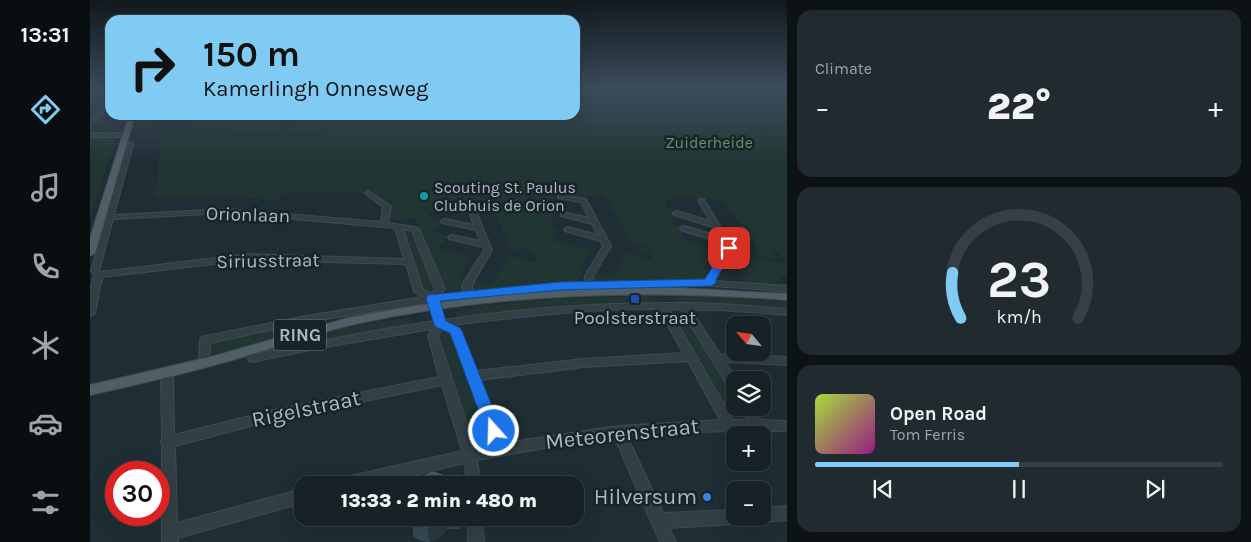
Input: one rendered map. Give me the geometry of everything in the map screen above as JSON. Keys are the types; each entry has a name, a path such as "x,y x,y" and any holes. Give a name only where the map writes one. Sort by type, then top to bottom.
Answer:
{"main road":[{"path":"90,253 127,139 131,120"},
{"name":"RING","path":"90,390 167,374 340,324 434,302 666,287 787,297"}],"street":[{"path":"90,135 127,139 111,217 95,271 98,275 90,313"},
{"path":"368,193 387,206 384,225"},
{"path":"560,197 584,200 607,246 589,276 589,285"},
{"path":"702,200 729,248 711,279 711,283"},
{"path":"443,203 469,204 488,250 467,285 467,295"},
{"name":"Orionlaan","path":"111,217 227,212 398,226 415,230 419,234 440,290 434,302"},
{"path":"678,213 716,225"},
{"path":"564,214 595,222"},
{"path":"445,221 479,228"},
{"name":"Orionlaan","path":"398,226 419,292 434,302 440,324 433,336 468,443 473,476"},
{"path":"684,228 725,242"},
{"path":"568,229 604,239"},
{"path":"452,237 486,245"},
{"name":"Siriusstraat","path":"98,275 248,257 409,262"},
{"path":"204,363 205,340 305,318 434,302 467,295 589,285 666,287 711,283 784,288"},
{"path":"666,287 691,357 729,424"},
{"path":"674,306 717,358 726,373"},
{"path":"250,350 253,358 347,339 525,313 674,306 787,312"},
{"path":"440,324 455,331 500,449"},
{"path":"473,376 584,363 691,357"},
{"path":"717,358 787,361"},
{"path":"167,374 170,538 294,499"},
{"name":"Rigelstraat","path":"167,442 274,415 446,380"},
{"path":"752,416 757,424"},
{"name":"Meteorenstraat","path":"382,476 500,449 618,431 729,424 787,426"},
{"path":"618,431 668,542"},
{"path":"771,514 787,513"},
{"path":"659,521 726,517"},
{"path":"475,526 476,542"}],"green space":[{"path":"90,114 105,114 105,120 123,120 90,215"},
{"name":"Zuiderheide","path":"580,114 787,114 787,262 773,248 770,248 778,259 755,255 758,250 724,201 676,196 672,201 668,200 664,207 678,212 670,223 685,229 678,237 716,250 707,258 709,259 704,268 709,271 703,280 593,280 595,272 613,278 626,253 650,260 654,251 645,246 634,246 604,196 555,196 545,208 557,212 549,224 558,230 553,240 591,251 581,268 586,270 577,282 474,290 471,287 475,280 492,284 509,255 538,263 531,249 511,249 489,200 440,202 428,216 442,220 433,232 448,236 438,248 471,256 458,277 465,280 457,293 447,294 415,218 388,221 392,200 386,202 372,193 366,193 368,195 359,193 285,193 277,200 225,196 155,198 161,140 136,139 140,131 135,130 138,120 154,120 153,127 142,133 327,137 318,120 580,120"},
{"path":"192,120 285,120 288,122 281,123 285,125 278,133 209,132 192,126"},
{"path":"292,120 316,120 324,134 285,132 294,123"},
{"path":"408,232 415,233 437,289 433,294 426,294 422,291 404,234"},
{"path":"638,247 643,247 652,252 652,255 641,252"},
{"path":"754,258 787,264 787,275 779,278 779,281 770,284 755,284 741,280"},
{"path":"673,296 723,297 787,302 787,309 677,304"},
{"path":"653,297 659,304 458,319 455,312 485,306 558,299"},
{"path":"672,312 682,313 726,387 726,408"},
{"path":"409,317 412,326 284,350 282,346 344,328"},
{"path":"320,321 245,347 216,353 208,352 211,351 211,340"},
{"path":"440,330 451,331 469,375 451,378 436,336"},
{"path":"470,378 489,428 480,428 481,432 489,429 491,441 483,447 472,443 452,381"}],"building":[{"path":"433,472 445,476 423,476"}],"place":[{"name":"Scouting St. Paulus Clubhuis de Orion","path":"424,196"},
{"name":"Poolsterstraat","path":"635,299"},
{"name":"Hilversum","path":"707,497"}],"route":[{"path":"494,431 455,331 440,324 432,298 560,286 711,283 711,279 729,248"}]}
